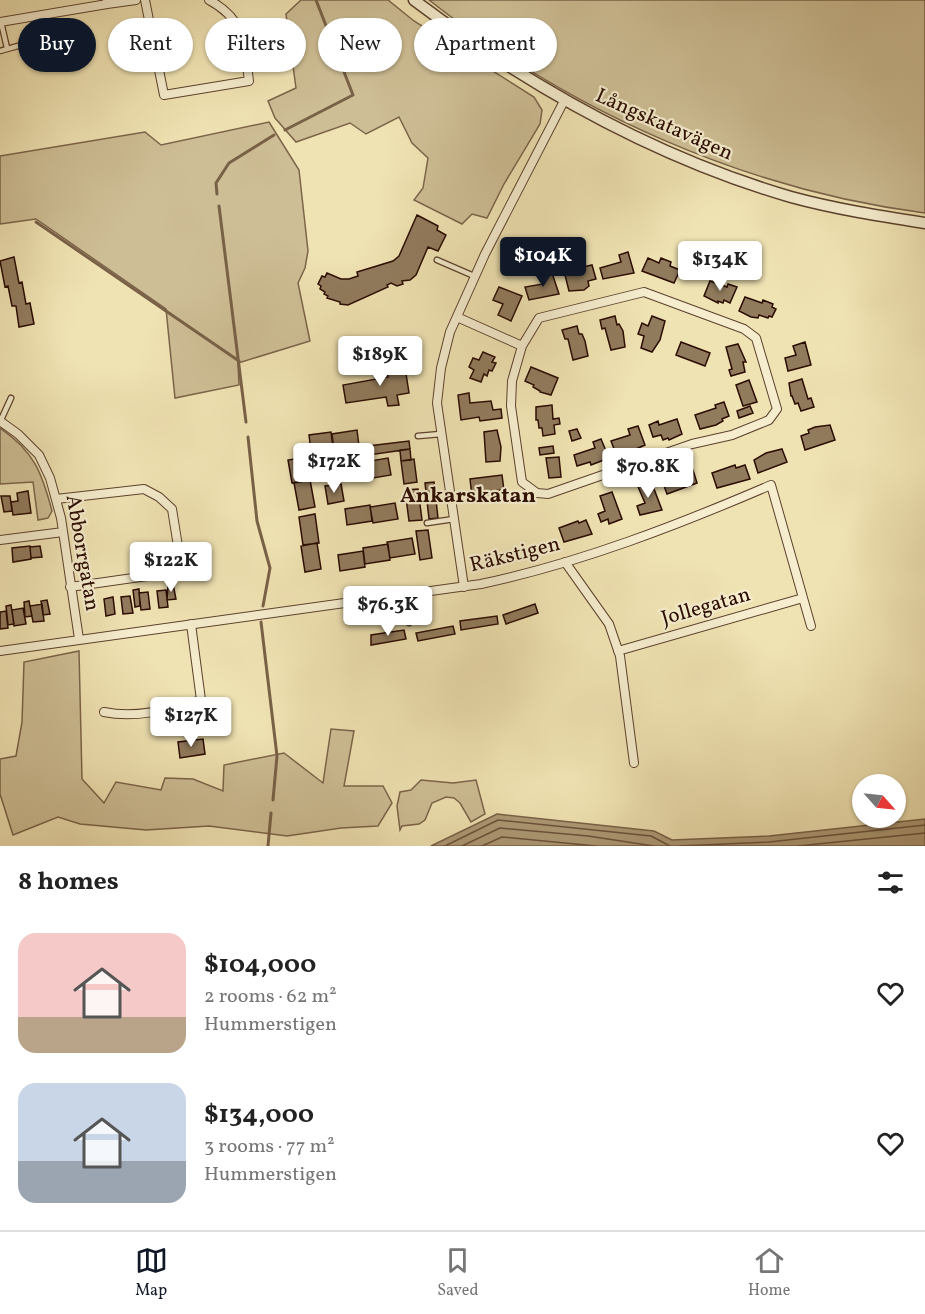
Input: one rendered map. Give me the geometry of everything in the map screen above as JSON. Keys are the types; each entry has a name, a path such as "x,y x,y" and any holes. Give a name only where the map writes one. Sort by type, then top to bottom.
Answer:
{"street":[{"path":"0,22 107,2 136,0"},
{"path":"145,0 164,95 249,81 244,39 236,21 209,0"},
{"name":"Långskatavägen","path":"414,0 467,39 564,101 706,168 791,196 863,214 925,223"},
{"path":"464,587 437,403 441,368 457,316 474,276 564,101"},
{"path":"644,292 744,329 756,338 777,409 769,420 732,435 692,444 549,494 537,494 522,482 511,406 512,381 522,346 539,318 644,292"},
{"path":"457,316 522,346"},
{"name":"Abborrgatan","path":"0,421 18,434 39,455 56,499 78,639"},
{"name":"Räkstigen","path":"0,651 464,587 525,575 723,506 771,485 803,598"},
{"path":"56,499 144,489 159,497 172,508 182,571 70,587"},
{"path":"0,540 63,532"},
{"path":"565,562 609,624 618,651 634,763"},
{"path":"803,598 811,626"},
{"name":"Jollegatan","path":"618,651 803,598"},
{"path":"104,712 119,716 161,712 201,700 191,624"}],"lane":[{"path":"0,22 4,43 8,48"},
{"path":"0,51 18,46"},
{"path":"437,260 474,276"},
{"path":"0,421 11,398"},
{"path":"418,436 441,434"},
{"path":"426,523 454,519"},
{"path":"406,594 409,623"}],"shaded area":[{"path":"301,0 388,0 414,21 414,72 495,72 534,97 542,110 540,124 504,184 487,218 472,214 462,224 414,200 423,188 428,158 412,143 399,117 366,134 350,123 296,142 275,118 268,101 296,88 294,72 306,72 306,18 287,18 286,14"},
{"path":"429,0 925,0 925,213 858,202 792,186 727,165 663,140 601,111 533,72 557,72 557,18 454,18"},
{"path":"269,122 299,170 308,251 305,268 298,283 310,341 238,363 239,385 175,398 166,309 36,219 0,224 0,156 145,132 161,145"},
{"path":"0,428 21,445 35,464 52,511 48,518 38,520 33,482 0,484"},
{"path":"79,651 82,779 104,803 116,782 161,790 165,778 193,779 223,791 224,765 284,753 323,783 331,729 354,731 344,786 383,786 392,803 378,826 341,828 287,836 209,826 146,830 80,824 58,817 13,835 0,794 0,759 16,756 22,722 24,662"},
{"path":"421,780 453,783 476,780 485,814 471,822 460,803 454,798 446,797 432,803 425,820 419,824 402,826 400,830 397,806 400,792 411,790"}],"water":[{"path":"497,814 654,831 672,840 769,836 852,827 906,828 906,821 925,819 925,846 431,846"}],"building":[{"path":"417,215 438,226 437,230 446,235 438,251 428,247 416,275 410,280 402,281 403,284 397,286 391,283 387,285 388,287 348,305 327,298 328,296 318,284 322,276 325,277 327,273 341,279 349,279 358,276 357,272 393,261 399,256"},
{"path":"628,252 634,273 603,279 600,268 621,262 619,255"},
{"path":"14,257 19,283 22,282 26,304 30,303 34,324 19,327 16,306 12,306 8,286 5,287 0,261"},
{"path":"648,258 659,263 661,258 671,262 670,266 680,270 674,283 642,271"},
{"path":"592,265 596,279 588,281 589,286 584,290 569,291 565,275 584,271 583,267"},
{"path":"552,273 559,294 529,300 525,287 543,284 541,276"},
{"path":"710,281 727,287 728,284 737,287 730,303 724,300 723,303 718,301 718,303 704,296"},
{"path":"499,287 522,296 511,321 498,315 503,304 493,300"},
{"path":"745,297 773,304 772,307 776,309 772,317 759,315 758,318 751,317 739,311"},
{"path":"615,316 617,325 619,324 623,331 625,347 611,350 605,328 602,329 600,320"},
{"path":"652,316 665,321 660,340 652,352 641,348 644,336 638,334 642,323 648,326"},
{"path":"577,326 579,334 582,334 585,341 588,356 573,360 568,339 565,339 562,330"},
{"path":"681,342 710,353 705,366 676,355"},
{"path":"805,342 811,365 788,371 785,358 796,355 793,346"},
{"path":"738,344 746,362 743,362 745,372 731,376 729,370 732,369 726,347"},
{"path":"483,352 495,357 492,362 496,363 487,376 484,374 481,382 470,378 474,370 469,367 473,358 479,360"},
{"path":"404,361 409,393 397,395 399,405 388,406 386,397 346,403 343,385 388,377 386,364"},
{"path":"531,367 558,378 551,395 540,392 533,387 534,385 525,381"},
{"path":"802,379 808,399 811,398 814,407 801,411 798,403 795,404 791,396 789,383"},
{"path":"749,380 757,402 743,406 736,385"},
{"path":"469,393 470,403 491,401 493,410 501,409 502,418 480,421 479,417 461,420 458,395"},
{"path":"724,402 729,416 716,425 700,429 695,415 716,408 715,405"},
{"path":"552,405 553,419 559,418 560,424 554,425 555,434 543,436 542,428 539,428 538,420 536,420 536,407"},
{"path":"750,406 753,413 739,418 737,411"},
{"path":"677,419 682,434 669,440 668,438 663,440 661,435 653,437 649,425 658,421 659,425"},
{"path":"830,425 835,440 805,450 801,436 809,433 808,430 815,427"},
{"path":"638,426 645,445 629,452 616,454 611,441 630,435 628,429"},
{"path":"577,429 581,438 572,441 569,431"},
{"path":"357,430 359,446 334,450 332,434"},
{"path":"497,430 501,447 500,461 486,462 484,432"},
{"path":"331,432 333,448 311,451 309,435"},
{"path":"601,439 609,458 591,465 590,462 577,466 574,455 595,448 593,442"},
{"path":"409,441 410,449 369,455 368,446"},
{"path":"553,446 554,453 540,455 539,448"},
{"path":"410,449 411,460 401,461 400,450"},
{"path":"782,449 787,462 758,473 754,460 766,453"},
{"path":"305,457 309,480 292,483 288,460"},
{"path":"559,457 561,477 549,478 546,458"},
{"path":"388,458 391,475 367,479 364,462"},
{"path":"414,459 417,482 404,484 401,461"},
{"path":"735,465 736,468 745,465 750,479 717,488 712,473"},
{"path":"693,470 697,483 667,494 663,483 672,480 671,477 679,473"},
{"path":"502,475 504,490 492,491 493,494 486,495 486,497 472,497 470,479"},
{"path":"646,478 651,490 654,489 662,510 640,515 637,506 645,503 636,482"},
{"path":"310,480 315,507 299,510 294,483"},
{"path":"434,482 438,518 429,519 425,483"},
{"path":"341,484 344,501 328,504 325,486"},
{"path":"418,489 422,520 409,521 405,490"},
{"path":"28,491 31,513 13,515 11,502 18,501 17,493"},
{"path":"612,492 622,519 609,524 608,519 601,522 598,514 605,511 600,496"},
{"path":"1,496 10,496 12,511 4,512"},
{"path":"395,503 398,519 373,523 370,507"},
{"path":"370,505 372,521 347,525 345,509"},
{"path":"315,514 319,543 303,545 299,517"},
{"path":"586,520 592,534 564,542 559,528"},
{"path":"428,530 432,558 420,560 416,531"},
{"path":"412,538 415,554 390,558 387,542"},
{"path":"317,543 321,569 305,572 301,546"},
{"path":"388,544 390,560 365,564 363,548"},
{"path":"30,546 31,559 13,562 12,548"},
{"path":"40,546 42,557 31,558 30,547"},
{"path":"363,551 365,567 340,571 338,555"},
{"path":"173,584 176,599 167,600 168,585"},
{"path":"139,589 140,606 135,607 133,590"},
{"path":"166,590 168,607 159,608 157,591"},
{"path":"148,592 150,609 141,610 139,593"},
{"path":"130,596 133,613 123,614 121,597"},
{"path":"113,597 115,614 106,616 104,599"},
{"path":"47,600 50,614 43,615 41,601"},
{"path":"29,601 32,616 25,617 24,602"},
{"path":"42,604 44,621 33,622 30,606"},
{"path":"535,604 538,613 506,624 503,615"},
{"path":"11,605 14,624 8,625 6,606"},
{"path":"23,608 26,624 14,626 12,610"},
{"path":"6,611 8,628 0,629 0,612"},
{"path":"497,616 498,624 461,630 460,621"},
{"path":"453,626 455,634 418,641 416,633"},
{"path":"404,630 406,639 371,645 371,635"},
{"path":"203,739 205,754 180,758 178,742"}],"waterway":[{"path":"285,130 353,95 316,0"},
{"path":"217,194 216,183 229,163 274,135"},
{"path":"219,206 246,422"},
{"path":"36,222 239,361"},
{"path":"248,437 257,521 270,568 263,606"},
{"path":"261,622 277,756 273,800"},
{"path":"268,846 271,813"}],"district":[{"name":"Ankarskatan","path":"468,496"}]}
